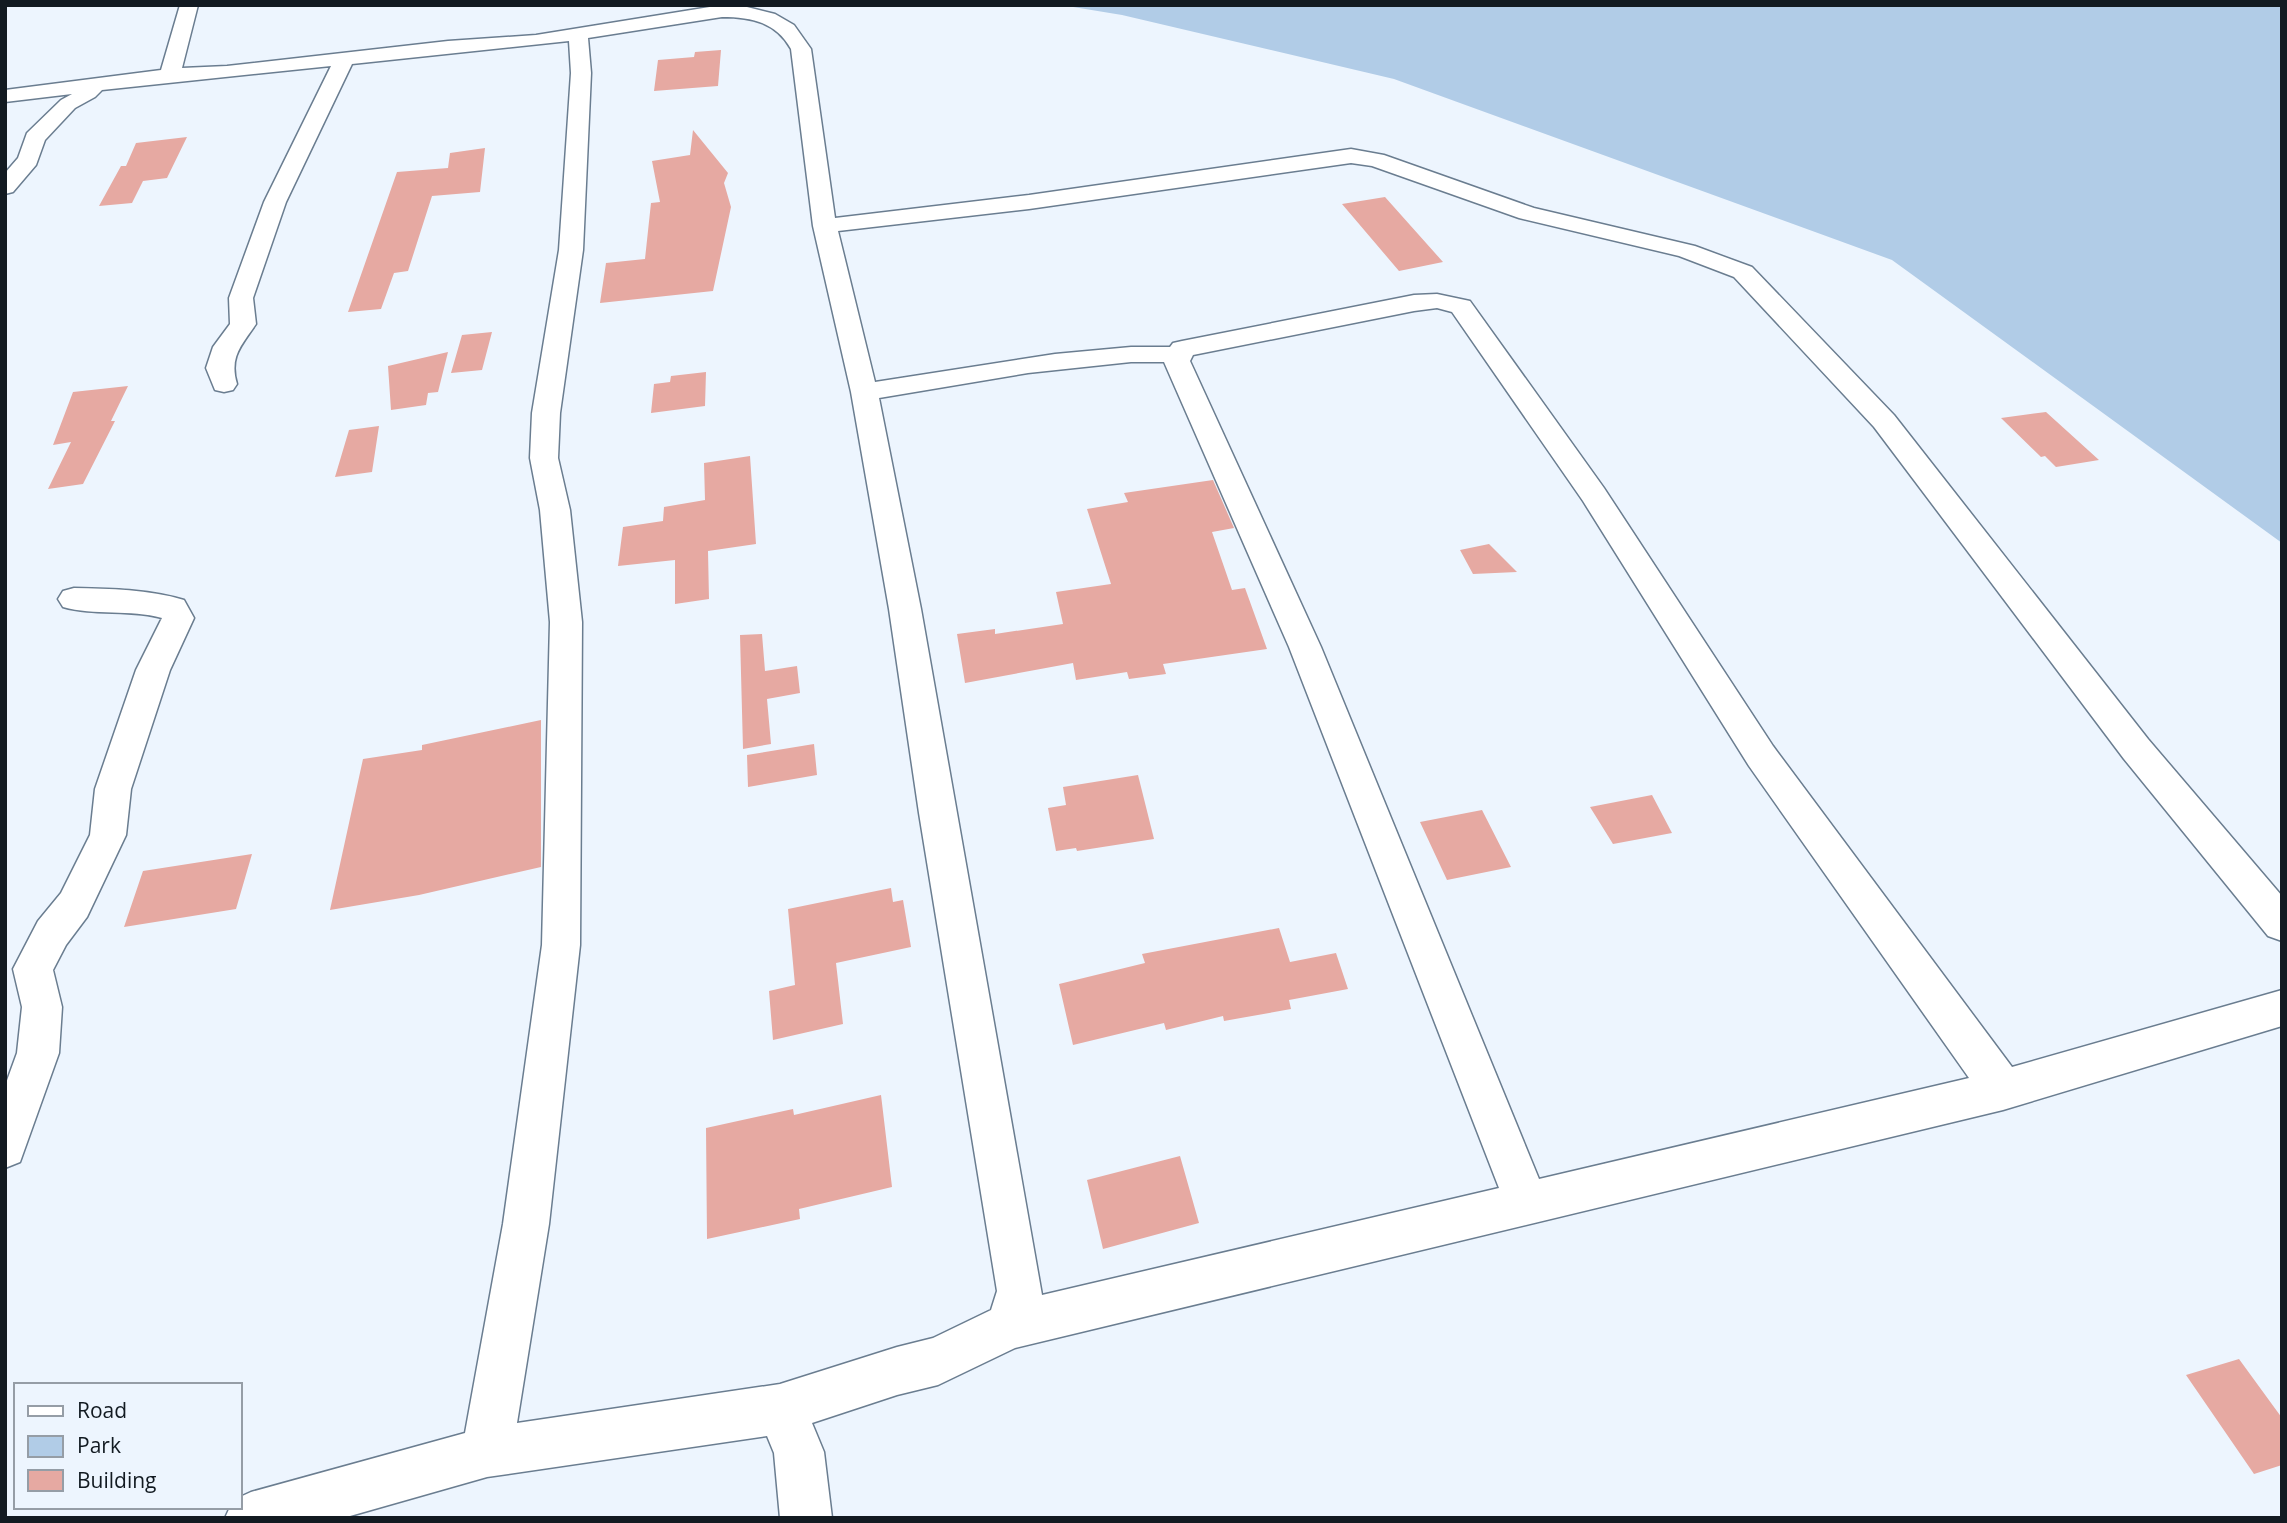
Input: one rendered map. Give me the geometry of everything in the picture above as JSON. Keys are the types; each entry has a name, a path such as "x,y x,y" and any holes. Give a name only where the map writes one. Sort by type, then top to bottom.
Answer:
{"street":[{"path":"170,75 189,5"},
{"path":"5,96 170,75 227,72 578,35 722,11 748,10 764,14 784,26 801,49 825,226 864,392 905,609 937,813 1020,1291 1010,1326"},
{"path":"487,1452 526,1224 561,945 566,622 555,510 544,458 546,413 571,250 581,72 578,35"},
{"path":"223,384 219,368 226,347 243,324 241,298 275,202 344,59"},
{"path":"5,187 28,160 35,138 68,104 88,93 96,84"},
{"path":"825,226 1004,205 1351,156 1376,160 1527,213 1687,251 1744,272 1884,421 2136,749 2282,924"},
{"path":"1527,1203 1305,647 1177,361 1182,349 1414,303 1437,300 1461,306 1594,495 1760,756 2003,1090"},
{"path":"864,392 1053,362 1159,353 1179,356"},
{"path":"5,1147 38,1053 42,1007 19,972 74,905 90,876 108,835 113,789 153,670 178,618 173,608 148,603 74,599"},
{"path":"251,1518 487,1452 780,1409 897,1371 938,1361 1010,1326 2003,1090 2282,1008"},
{"path":"780,1409 799,1452 807,1518"}],"green space":[{"path":"1061,5 2282,5 2282,543 1892,260 1394,79 1122,15"}],"building":[{"path":"721,50 718,86 654,91 658,60 694,57 695,52"},
{"path":"693,130 728,173 724,183 731,207 713,291 600,303 606,263 645,259 651,203 660,202 652,161 690,155"},
{"path":"187,137 167,178 143,181 132,203 99,206 121,166 126,166 136,143"},
{"path":"485,148 480,192 432,196 408,271 394,273 381,309 348,312 397,172 448,168 450,153"},
{"path":"1385,197 1443,262 1399,271 1342,204"},
{"path":"492,332 482,370 451,373 462,335"},
{"path":"448,352 438,392 428,393 426,405 391,410 388,366"},
{"path":"706,372 705,406 651,413 654,384 670,382 671,376"},
{"path":"128,386 111,421 115,421 83,484 48,489 71,442 53,445 73,392"},
{"path":"2046,412 2099,460 2056,467 2045,456 2041,457 2001,418"},
{"path":"379,426 372,472 335,477 349,430"},
{"path":"750,456 756,544 708,551 709,599 675,604 675,560 618,566 623,527 663,521 664,507 705,500 704,463"},
{"path":"1213,480 1234,528 1212,532 1232,590 1245,588 1267,649 1163,664 1166,674 1129,679 1127,672 1076,680 1073,663 965,683 957,634 995,629 995,634 1063,624 1056,592 1111,584 1087,509 1128,502 1124,493"},
{"path":"1489,544 1517,572 1473,574 1460,550"},
{"path":"762,634 765,671 797,666 800,693 767,699 771,744 743,749 740,635"},
{"path":"541,720 541,867 419,895 330,910 363,759 422,750 422,745"},
{"path":"814,744 817,775 748,787 747,755"},
{"path":"1138,775 1154,839 1077,851 1076,848 1056,851 1048,808 1066,805 1063,787"},
{"path":"1652,795 1672,833 1613,844 1590,807"},
{"path":"1482,810 1511,867 1447,880 1420,822"},
{"path":"252,854 236,909 124,927 143,871"},
{"path":"891,888 893,902 903,900 911,947 836,963 843,1024 773,1040 769,991 795,985 788,909"},
{"path":"1279,928 1290,962 1336,953 1348,989 1289,1000 1291,1009 1224,1021 1223,1016 1166,1030 1164,1023 1073,1045 1059,984 1145,963 1142,954"},
{"path":"881,1095 892,1187 799,1209 800,1219 707,1239 706,1128 793,1109 794,1115"},
{"path":"1180,1156 1199,1223 1103,1249 1087,1180"},
{"path":"2239,1359 2282,1418 2282,1465 2254,1474 2186,1375"}]}
